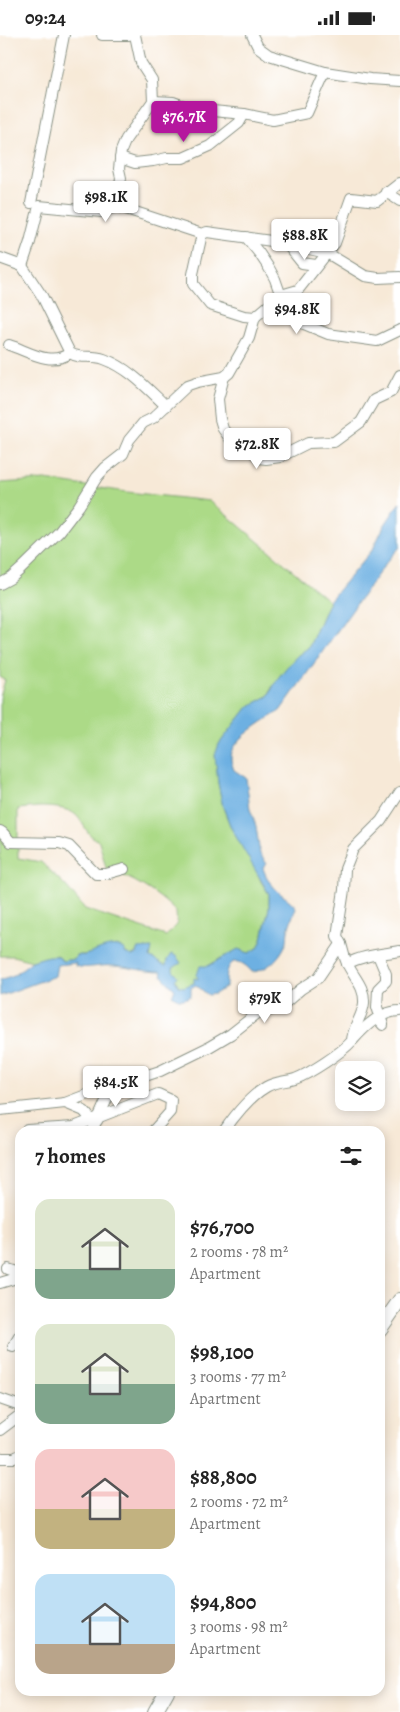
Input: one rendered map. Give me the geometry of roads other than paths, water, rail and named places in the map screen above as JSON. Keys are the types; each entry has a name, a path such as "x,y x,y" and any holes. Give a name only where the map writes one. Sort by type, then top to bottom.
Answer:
{"main road":[{"path":"385,1322 400,1300"},
{"path":"155,1712 164,1696"}],"street":[{"path":"31,203 65,35"},
{"path":"102,35 129,35"},
{"path":"117,206 121,151 126,139 153,101 152,80 141,63 135,35"},
{"path":"252,35 258,47 269,55 325,72 370,79 400,81"},
{"path":"153,101 172,102 192,109 244,114 273,120 307,113 325,72"},
{"path":"120,158 135,163 167,157 182,157 210,146 239,123 244,114"},
{"path":"0,583 11,578 59,532 79,506 97,477 123,454 129,440 143,423 153,418 188,385 224,377 229,373 246,345 255,317 281,295 298,290 316,265 336,243 351,198 377,201 386,192 400,183"},
{"path":"386,192 400,201"},
{"path":"22,266 39,206 101,211 117,206 202,233 207,232 299,244 309,249 327,253 365,276 378,278 400,277"},
{"path":"202,233 193,274 193,284 210,305 244,316 255,317"},
{"path":"246,237 269,268 282,299 288,304 291,312 299,322 328,334 377,341 400,330"},
{"path":"286,243 302,263 316,265"},
{"path":"0,257 22,266 42,297 70,353 77,357 102,358 120,367 138,380 166,406"},
{"path":"9,345 40,358 64,357 70,353"},
{"path":"224,377 218,399 223,429 232,440 247,445 259,458 266,459 280,457 308,443 334,442 361,422 374,400 391,392 400,375"},
{"path":"352,1041 352,1034 360,1021 364,996 363,989 347,964 337,936 345,869 353,849 381,821 400,792"},
{"path":"0,831 11,842 51,843 69,846 96,874 106,874 124,869"},
{"path":"0,1110 65,1103 86,1095 111,1081 160,1071 231,1034 259,1012 274,1009 285,1003 301,989 318,979 341,944"},
{"path":"347,964 400,951"},
{"path":"377,1018 383,1025 377,1007 378,989 386,981 386,974 378,955"},
{"path":"228,1126 236,1114 265,1088 279,1081 293,1079 306,1074 344,1050 377,1018 392,1011 400,1011"},
{"path":"95,1126 115,1081"},
{"path":"77,1126 158,1094 171,1100 170,1112 158,1126"},
{"path":"65,1103 84,1111 93,1126"},
{"path":"8,1269 15,1272"},
{"path":"0,1283 15,1277"},
{"path":"0,1399 15,1404"},
{"path":"0,1430 15,1419"},
{"path":"0,1458 15,1458"}],"water":[{"path":"400,502 400,547 386,563 280,711 242,737 232,752 231,760 234,770 246,778 250,809 256,826 260,854 267,864 263,868 264,872 275,888 296,908 289,928 287,943 272,964 252,972 241,963 234,962 228,969 226,987 215,994 208,995 196,985 191,988 191,996 183,999 172,995 175,990 162,976 161,972 126,967 80,967 75,966 76,963 57,965 55,976 0,996 0,980 14,975 32,961 48,956 59,956 62,961 75,959 76,955 85,955 107,947 116,947 125,950 125,953 132,956 136,954 137,949 152,948 150,958 166,966 171,954 176,956 181,963 173,968 173,971 178,976 175,980 179,986 184,987 194,983 194,978 198,979 197,975 200,966 208,966 238,949 249,953 258,948 269,908 269,894 231,828 223,807 215,755 219,744 248,707 268,696 286,668 309,647 329,601 373,549 384,526"}]}
